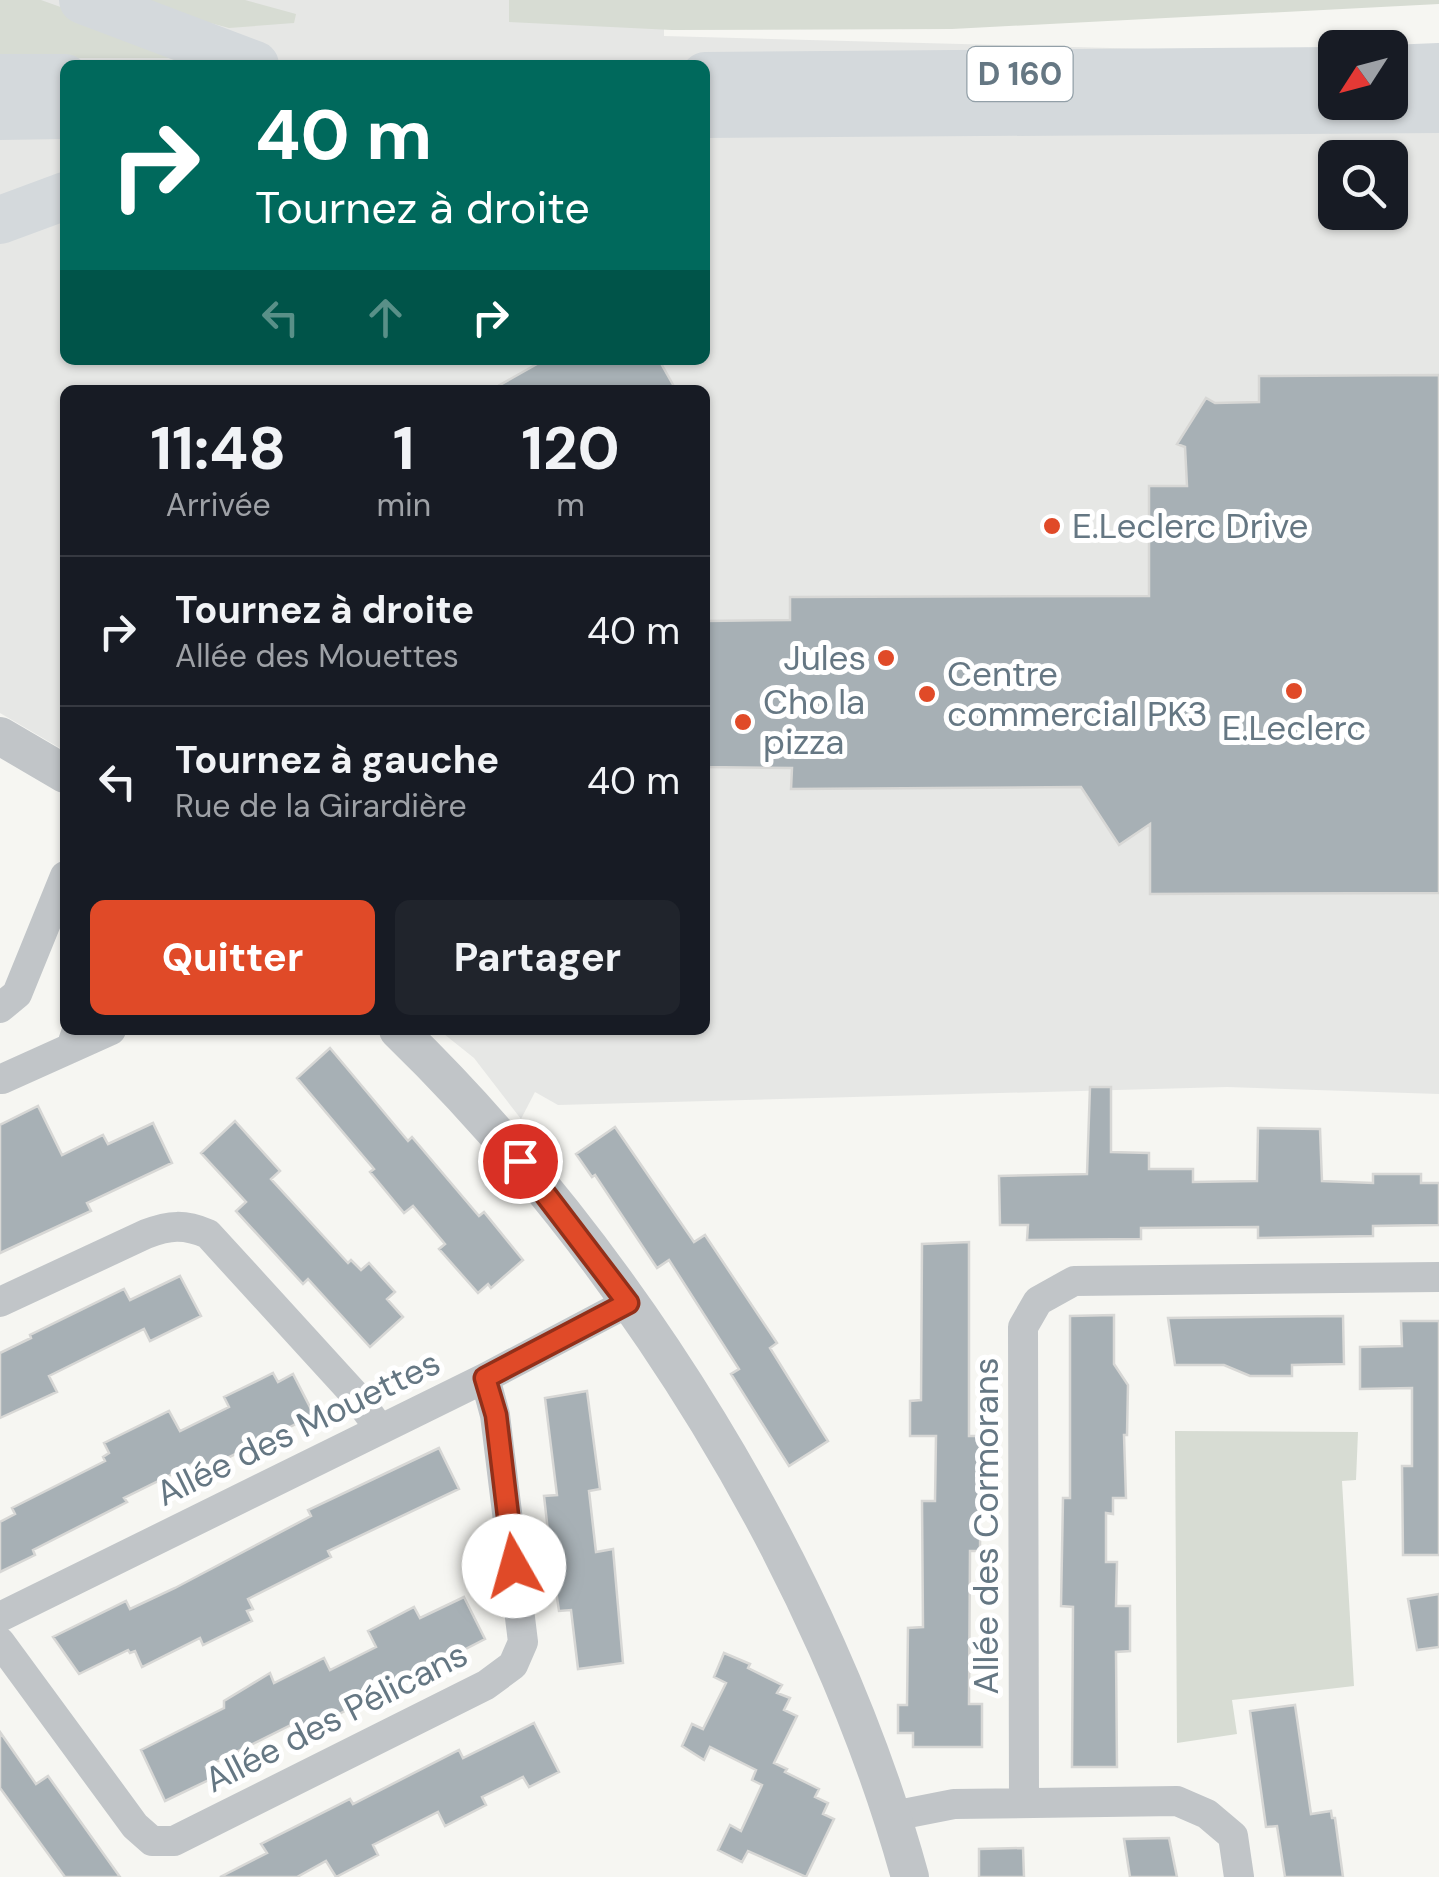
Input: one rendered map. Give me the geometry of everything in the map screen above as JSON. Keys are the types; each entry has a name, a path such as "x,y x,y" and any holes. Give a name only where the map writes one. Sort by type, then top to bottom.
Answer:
{"main road":[{"path":"83,0 242,60"},
{"path":"1408,69 1439,68"},
{"name":"D 160","path":"710,76 1318,71"},
{"path":"0,78 60,78"},
{"name":"D 160","path":"710,114 1439,109"},
{"path":"0,116 60,116"},
{"path":"0,220 60,198"}],"street":[{"path":"0,736 60,771"},
{"path":"0,1008 16,994 60,888"},
{"path":"403,1035 478,1111 541,1186 676,1372 741,1478 834,1660 893,1816 910,1877"},
{"path":"1,1078 74,1039"},
{"path":"0,1302 146,1234 186,1225 208,1234 356,1396 379,1428"},
{"name":"Allée des Cormorans","path":"1024,1802 1023,1327 1038,1301 1074,1281 1439,1278"},
{"name":"Allée des Mouettes","path":"0,1618 628,1303"},
{"name":"Allée des Pélicans","path":"0,1642 134,1826 152,1841 174,1841 486,1685 514,1666 523,1642 496,1415 485,1378"},
{"path":"893,1816 954,1804 1177,1802 1207,1814 1233,1836 1238,1877"}],"shaded area":[{"name":"Centre commercial PK3","path":"0,0 664,0 664,36 1318,54 1318,120 1408,120 1408,85 1439,57 1439,1094 1227,1087 558,1105 535,1092 521,1119 474,1058 445,1035 710,1035 710,385 60,385 60,748 0,713"},
{"path":"0,0 41,0 175,48 174,58 0,58"},
{"path":"141,0 245,0 296,14 294,23 229,28"},
{"path":"509,0 1439,0 1439,4 952,29 672,30 509,22"},
{"path":"1175,1431 1358,1432 1356,1480 1342,1481 1354,1686 1232,1700 1237,1734 1177,1743"}],"building":[{"path":"535,365 662,365 673,385 500,385"},
{"name":"E.Leclerc","path":"1439,375 1439,893 1150,894 1150,824 1119,845 1081,787 791,789 792,768 710,767 710,621 790,620 790,597 1149,596 1149,486 1187,486 1185,447 1177,444 1206,398 1215,403 1259,402 1259,376"},
{"path":"330,1048 408,1141 412,1137 479,1216 484,1212 523,1260 491,1288 488,1284 478,1293 439,1249 445,1244 413,1206 404,1213 370,1172 374,1169 297,1078"},
{"path":"1090,1087 1111,1087 1111,1152 1149,1153 1149,1169 1193,1169 1193,1182 1257,1181 1258,1128 1320,1129 1322,1181 1373,1183 1373,1174 1421,1174 1421,1183 1439,1183 1439,1225 1373,1226 1373,1236 1258,1238 1258,1227 1141,1228 1141,1239 1027,1240 1028,1225 1000,1225 999,1176 1087,1174"},
{"path":"38,1106 62,1155 103,1135 108,1144 153,1123 172,1163 87,1203 91,1211 0,1253 0,1125"},
{"path":"235,1121 280,1171 271,1179 348,1263 351,1260 361,1270 369,1263 395,1292 387,1299 403,1317 370,1347 308,1279 303,1284 236,1211 246,1202 201,1153"},
{"path":"615,1127 694,1242 705,1235 777,1343 770,1348 828,1441 789,1466 731,1374 739,1369 669,1260 657,1268 595,1175 592,1177 576,1154"},
{"path":"969,1242 969,1436 981,1436 980,1551 970,1551 969,1704 982,1704 982,1747 913,1747 913,1733 898,1733 898,1705 907,1705 908,1628 923,1627 922,1501 935,1501 936,1436 910,1436 910,1401 921,1400 922,1244"},
{"path":"180,1276 201,1316 150,1341 144,1329 49,1376 57,1392 0,1418 0,1353 124,1289 130,1300"},
{"path":"1114,1315 1114,1364 1128,1385 1124,1435 1126,1498 1113,1498 1113,1514 1106,1513 1106,1562 1117,1562 1116,1606 1130,1606 1130,1651 1116,1652 1117,1767 1072,1767 1073,1607 1061,1606 1063,1498 1070,1498 1070,1316"},
{"path":"1343,1316 1344,1364 1292,1365 1292,1376 1250,1376 1224,1365 1175,1365 1168,1318"},
{"path":"1401,1321 1439,1321 1439,1555 1403,1555 1402,1466 1412,1466 1412,1388 1360,1389 1360,1347 1402,1346"},
{"path":"273,1373 278,1382 293,1374 314,1415 199,1472 195,1463 124,1498 127,1502 33,1550 35,1555 0,1572 0,1522 15,1514 12,1508 105,1461 103,1457 109,1453 104,1443 169,1411 180,1431 229,1407 224,1397"},
{"path":"587,1391 600,1489 589,1491 596,1552 613,1549 623,1663 578,1669 571,1610 559,1611 551,1558 544,1496 557,1495 545,1398"},
{"path":"439,1448 459,1489 328,1551 331,1557 248,1599 253,1609 247,1611 252,1621 203,1645 200,1638 142,1667 135,1651 128,1650 79,1674 53,1637 126,1601 130,1609 175,1588 311,1516 308,1510"},
{"path":"1439,1594 1439,1647 1417,1650 1408,1599"},
{"path":"464,1597 485,1639 300,1734 295,1723 206,1767 211,1779 165,1801 141,1750 224,1708 224,1701 270,1673 274,1683 324,1658 330,1670 376,1647 368,1631 414,1607 420,1618"},
{"path":"724,1653 782,1685 777,1693 790,1698 784,1710 797,1716 774,1763 819,1789 815,1797 828,1803 823,1814 834,1819 806,1877 748,1851 742,1862 718,1850 730,1825 741,1831 762,1785 752,1780 756,1770 710,1747 704,1760 682,1746 692,1724 703,1729 726,1683 714,1677"},
{"path":"1295,1705 1311,1814 1331,1811 1335,1818 1343,1877 1285,1877 1277,1826 1266,1827 1250,1711"},
{"path":"534,1723 559,1772 529,1787 523,1777 482,1797 486,1805 445,1826 438,1812 373,1845 378,1855 336,1877 326,1861 297,1877 220,1877 267,1853 261,1844 350,1799 353,1804 459,1750 463,1758"},
{"path":"0,1732 36,1784 48,1776 120,1877 65,1877 0,1788"},
{"path":"1169,1838 1177,1877 1130,1877 1124,1839"},
{"path":"1023,1848 1024,1877 979,1877 979,1849"}],"place":[{"name":"E.Leclerc Drive","path":"1052,526"},
{"name":"Jules","path":"886,658"},
{"name":"E.Leclerc","path":"1294,691"},
{"name":"Centre commercial PK3","path":"927,694"},
{"name":"Cho la pizza","path":"743,722"}],"route":[{"path":"514,1566 496,1415 485,1378 628,1303 520,1161"}]}
